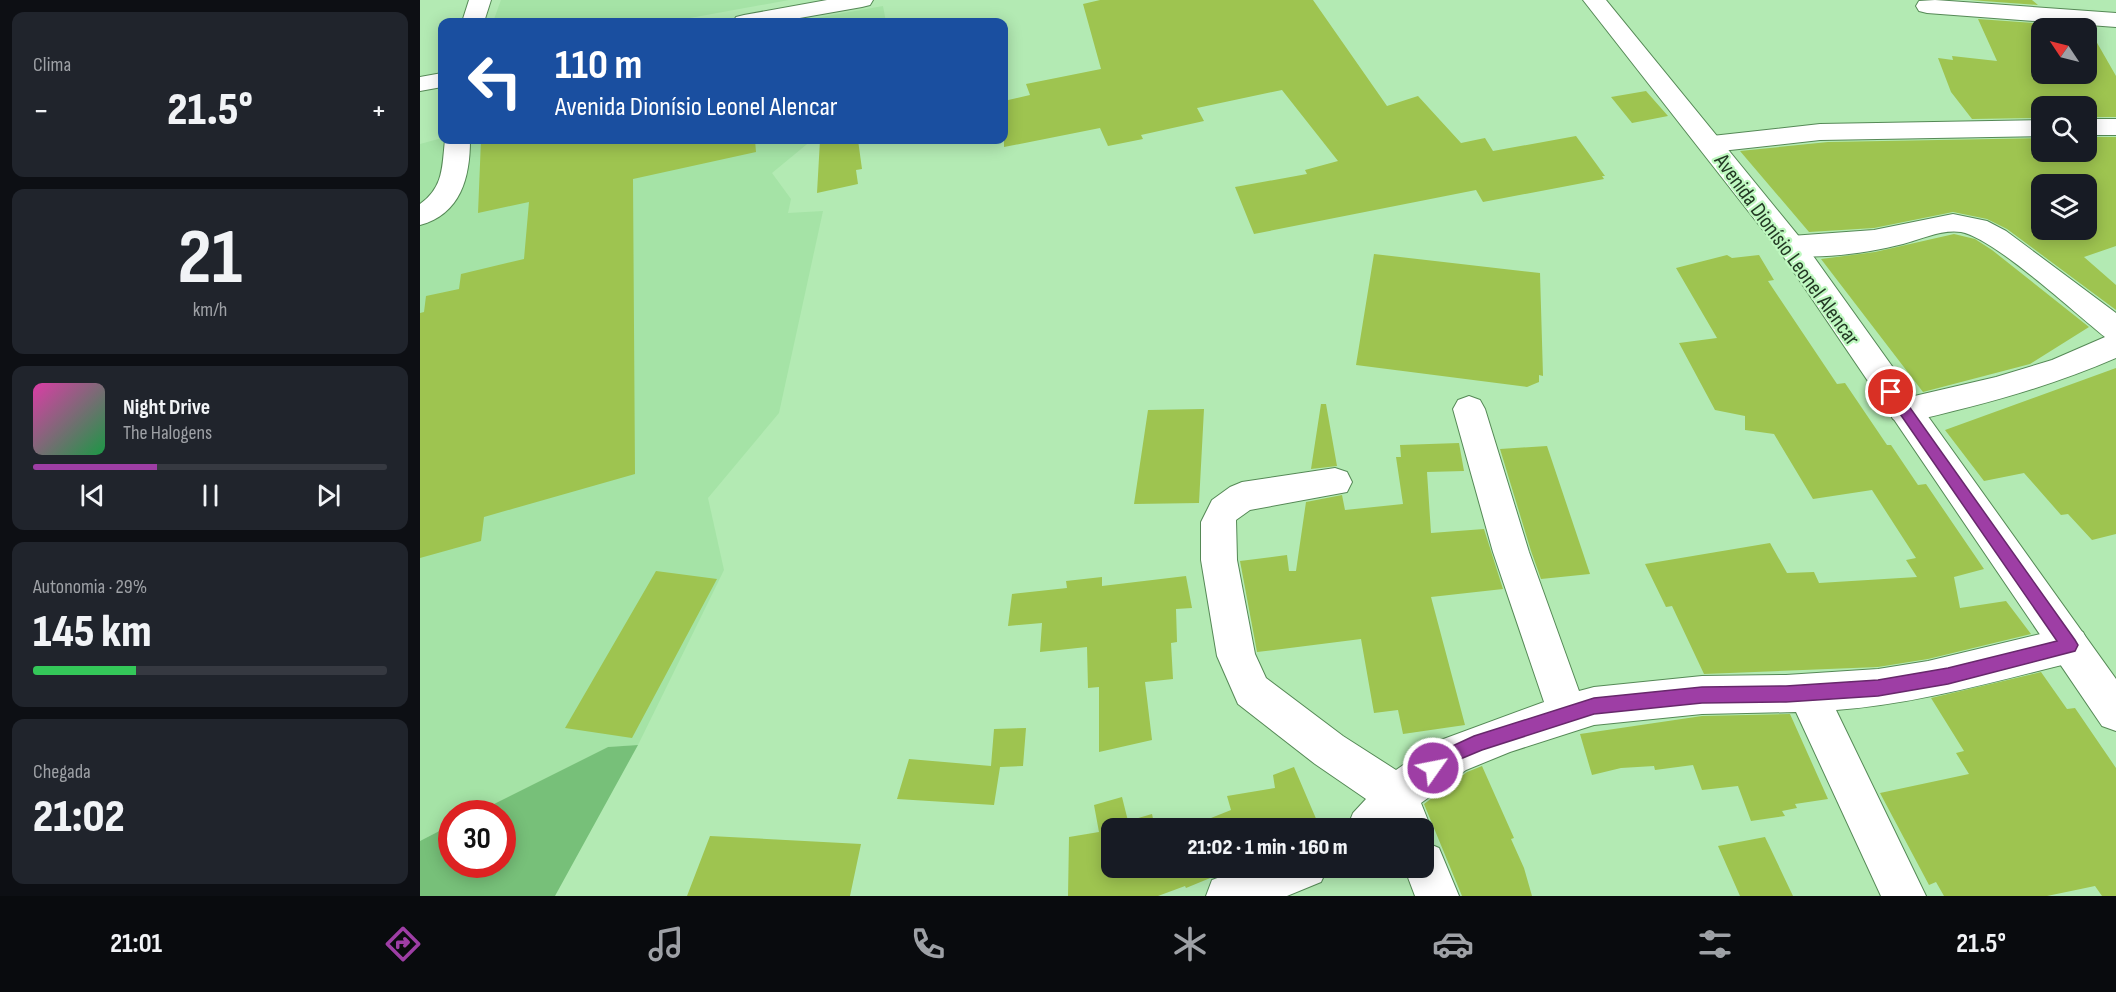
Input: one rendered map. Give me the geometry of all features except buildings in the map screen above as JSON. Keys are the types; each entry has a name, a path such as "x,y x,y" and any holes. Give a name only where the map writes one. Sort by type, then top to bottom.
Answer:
{"street":[{"path":"474,18 480,0"},
{"path":"765,18 862,0"},
{"name":"Avenida Dionísio Leonel Alencar","path":"1594,0 1712,144 1791,246 2116,712"},
{"path":"1928,6 2116,20"},
{"path":"420,84 438,81"},
{"path":"2097,127 2116,127"},
{"path":"1712,144 1821,132 2031,128"},
{"path":"420,216 446,198 458,163 457,144"},
{"path":"1791,246 1826,245 1888,238 1941,225 1965,224 1985,232 2010,247 2116,329"},
{"path":"1904,410 1996,388 2061,369 2116,345"},
{"path":"1469,409 1511,552 1568,714"},
{"path":"1335,482 1242,497 1224,510 1218,522 1219,560 1236,657 1252,692 1329,750 1403,812 1452,754 1480,742 1594,706 1702,695 1878,688 1928,680 2070,645"},
{"path":"1807,692 1904,896"},
{"path":"1228,896 1276,878"},
{"path":"1430,878 1437,896"}],"shaded area":[{"path":"501,0 789,0 690,18 494,18"},
{"path":"883,6 885,18 816,18"},
{"path":"438,139 438,144 807,144 772,173 791,199 788,213 823,211 779,413 708,498 724,570 638,745 608,747 502,800 438,800 438,832 420,841 420,144"},
{"path":"638,745 555,896 420,896 420,841 438,832 438,878 516,878 516,800 502,800 608,747"}],"route":[{"path":"1433,768 1452,754 1480,742 1594,706 1702,695 1786,694 1878,688 1948,676 2070,645 1891,392"}]}
